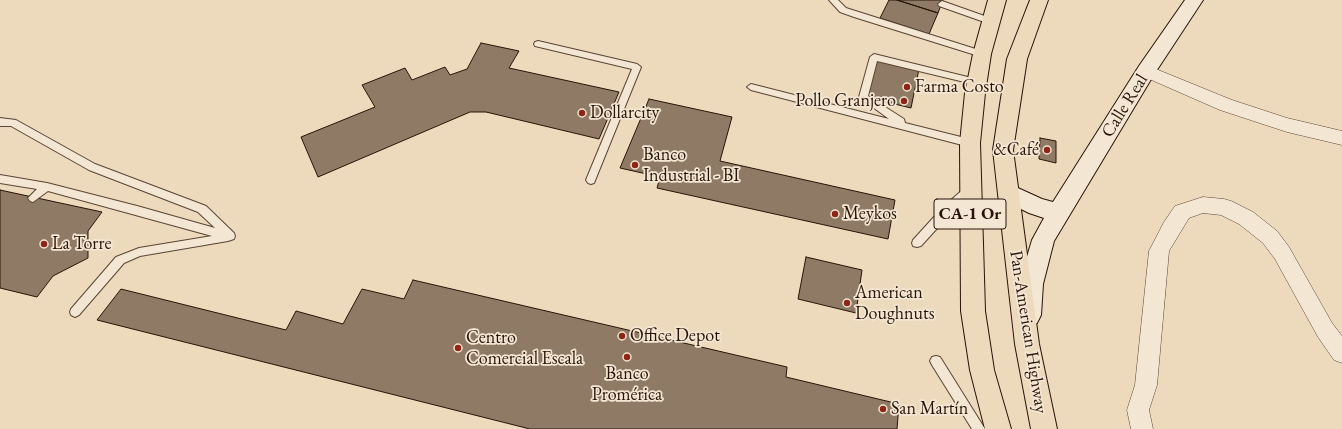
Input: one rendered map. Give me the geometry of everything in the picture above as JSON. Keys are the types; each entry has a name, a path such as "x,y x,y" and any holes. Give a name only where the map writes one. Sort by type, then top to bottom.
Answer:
{"highway":[{"name":"CA-1 Or","path":"997,0 990,20 977,82 970,143 970,189 973,311 982,370 998,429"},
{"name":"Pan-American Highway","path":"1039,0 1017,59 1004,150 1019,287 1027,344 1044,429"}],"main road":[{"name":"Calle Real","path":"1027,344 1031,284 1036,262 1044,240 1058,214 1146,71 1194,0"},
{"path":"1009,193 1038,207 1058,214"}],"street":[{"path":"1146,71 1226,105 1288,125 1342,138"},
{"path":"1142,429 1138,410 1147,379 1159,251 1171,228 1182,212 1202,205 1224,207 1246,218 1270,237 1282,253 1325,330 1342,353"}],"lane":[{"path":"833,0 844,10 857,15 982,54"},
{"path":"942,4 990,20"},
{"path":"538,44 637,67 591,180"},
{"path":"909,127 863,97 874,57 977,82"},
{"path":"751,87 970,143"},
{"path":"0,122 13,123 92,167 202,209 230,236"},
{"path":"0,179 47,187 230,236"},
{"path":"33,198 47,187"},
{"path":"917,243 947,210 970,189"},
{"path":"75,312 120,260 139,252 230,236"},
{"path":"936,361 979,429"}],"building":[{"path":"889,0 897,0 938,13 929,34 880,18"},
{"path":"897,0 943,0 938,13"},
{"path":"481,43 519,51 509,68 619,92 599,139 486,112 470,112 318,177 301,137 375,107 362,85 405,68 412,80 445,67 450,75 467,69"},
{"path":"875,59 919,69 911,108 866,97"},
{"path":"649,99 732,117 720,161 895,200 888,239 657,188 660,177 620,168"},
{"name":"&Café","path":"1040,138 1056,141 1056,163 1039,159"},
{"name":"La Torre","path":"0,190 102,212 88,231 88,258 53,276 37,297 0,288"},
{"path":"806,257 862,270 856,313 798,299"},
{"name":"Centro Comercial Escala","path":"413,280 787,367 786,377 899,404 897,429 530,429 97,320 121,289 286,330 296,311 343,324 362,289 404,299"}],"place":[{"name":"Farma Costo","path":"907,87"},
{"name":"Pollo Granjero","path":"904,101"},
{"name":"Dollarcity","path":"582,113"},
{"name":"&Café","path":"1047,150"},
{"name":"Banco Industrial - BI","path":"635,165"},
{"name":"Meykos","path":"835,214"},
{"name":"La Torre","path":"44,244"},
{"name":"American Doughnuts","path":"847,303"},
{"name":"Office Depot","path":"622,336"},
{"name":"Centro Comercial Escala","path":"458,348"},
{"name":"Banco Promérica","path":"627,357"},
{"name":"San Martín","path":"883,409"}]}
